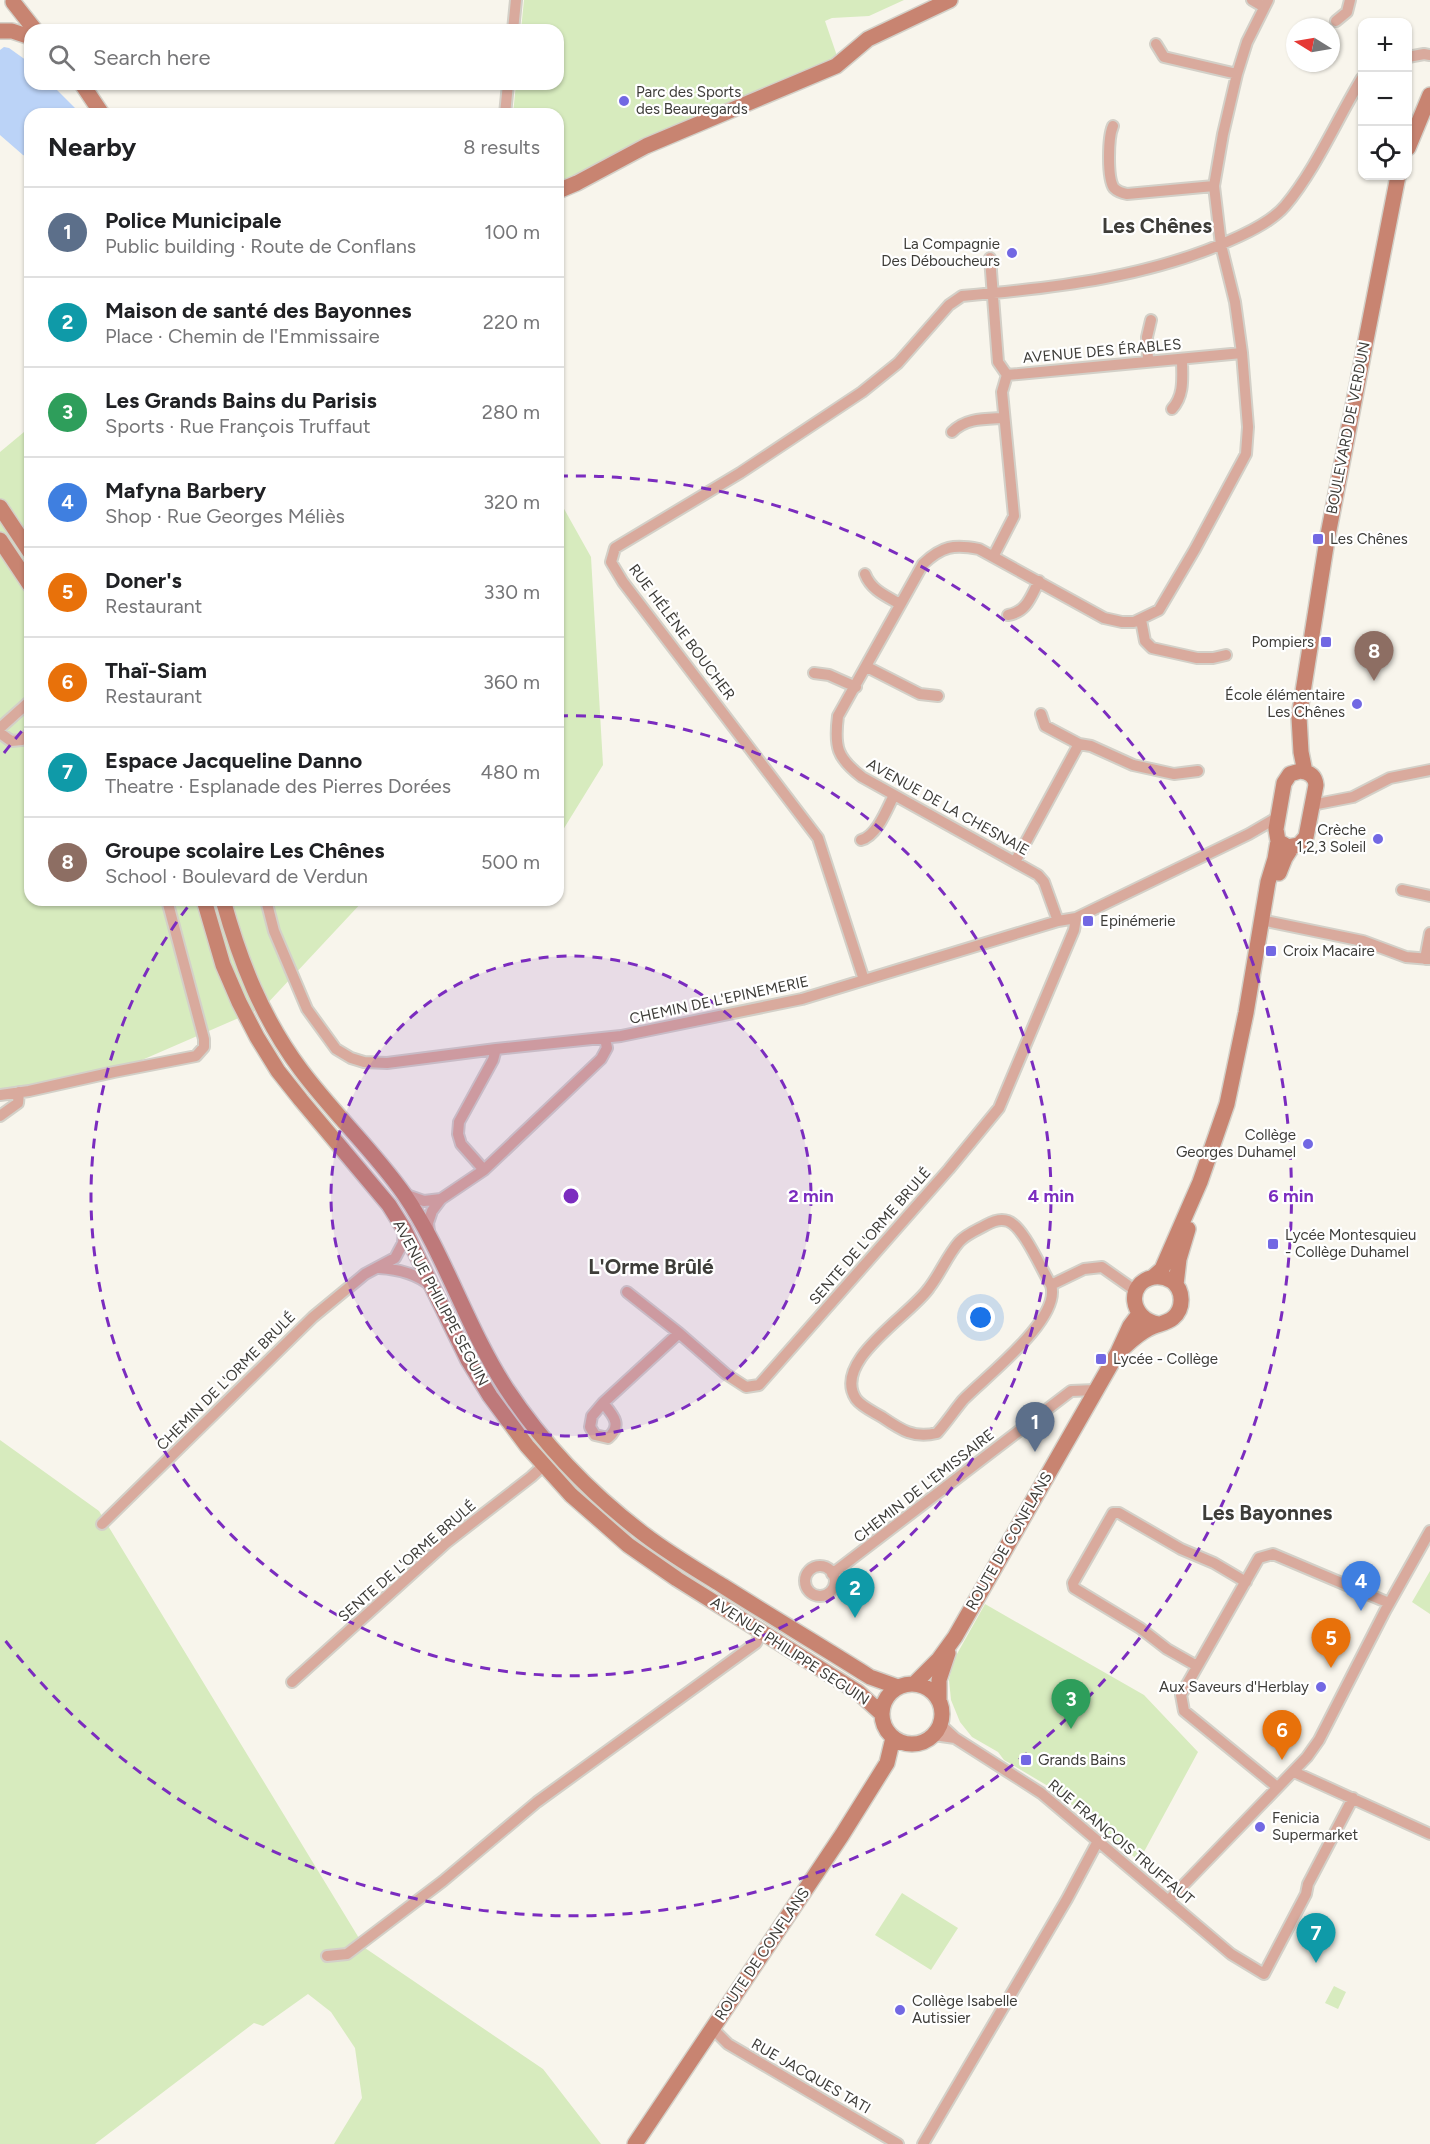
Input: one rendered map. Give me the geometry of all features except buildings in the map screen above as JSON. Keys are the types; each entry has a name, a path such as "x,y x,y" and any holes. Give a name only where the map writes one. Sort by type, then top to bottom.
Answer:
{"main road":[{"path":"848,56 865,34 872,29 933,0"},
{"path":"564,188 646,146 837,66 868,39 950,0"},
{"path":"13,1 0,28 24,35"},
{"path":"13,1 31,24"},
{"path":"86,90 98,108"},
{"path":"1412,136 1430,95"},
{"name":"BOULEVARD DE VERDUN","path":"1277,838 1284,783 1298,772 1301,752 1299,717 1327,540 1397,180"},
{"path":"0,507 24,543"},
{"path":"0,540 24,576"},
{"path":"1277,838 1285,846 1292,847 1300,844 1306,837 1316,785 1312,776 1298,772"},
{"path":"1118,1352 1140,1334 1173,1319 1178,1312 1181,1297 1176,1285 1177,1266 1183,1243 1217,1159 1234,1107 1247,1048 1266,921 1268,882 1275,859 1277,838"},
{"path":"1158,1324 1150,1323 1139,1314 1134,1299 1136,1291 1140,1285 1162,1269 1200,1182 1220,1129 1239,1053 1266,921 1283,861 1292,847"},
{"name":"AVENUE PHILIPPE SEGUIN","path":"206,906 217,947 231,984 247,1020 267,1054 302,1101 389,1205 404,1229 450,1326 479,1379 513,1429 543,1466 596,1519 628,1545 677,1579 858,1692 882,1714"},
{"name":"AVENUE PHILIPPE SEGUIN","path":"225,906 243,965 280,1040 313,1086 404,1194 429,1238 477,1337 506,1387 547,1442 584,1482 627,1521 675,1556 870,1677 898,1688"},
{"path":"1153,1277 1165,1278 1176,1285"},
{"path":"1118,1352 1130,1326 1139,1314"},
{"name":"ROUTE DE CONFLANS","path":"914,1684 939,1659 955,1637 1118,1352"},
{"name":"ROUTE DE CONFLANS","path":"939,1700 939,1680 955,1637"},
{"path":"914,1684 924,1686 933,1692 939,1700 943,1717 937,1730 921,1743 913,1744 899,1742 893,1738 885,1727 882,1714 886,1699 898,1688 914,1684"},
{"name":"ROUTE DE CONFLANS","path":"635,2144 810,1884 887,1763 893,1738"},
{"name":"ROUTE DE CONFLANS","path":"887,1763 913,1744"}],"street":[{"path":"514,24 516,0"},
{"path":"1226,655 1197,658 1152,648 1145,640 1141,620 1159,610 1246,454 1248,427 1242,353 1235,302 1221,245 1214,186 1237,74 1247,42 1266,3 1252,0"},
{"path":"1340,18 1347,12 1350,0"},
{"path":"1156,44 1164,57 1237,74"},
{"path":"1412,56 1430,55"},
{"path":"992,293 1087,281 1166,264 1221,245 1252,231 1284,208 1301,184 1358,85"},
{"path":"506,108 507,90"},
{"path":"1113,126 1109,142 1112,183 1119,192 1127,194 1214,186"},
{"path":"990,258 998,362 1007,375"},
{"name":"RUE HÉLÈNE BOUCHER","path":"864,980 818,838 623,582 611,562 612,553 615,548 741,473 862,392 898,363 949,305 962,296 992,293"},
{"path":"1148,361 1147,337 1151,320"},
{"name":"AVENUE DES ÉRABLES","path":"994,555 1014,516 1003,418 1002,392 1007,375 1242,353"},
{"path":"1172,409 1176,405 1183,384 1182,359"},
{"path":"952,432 964,423 975,419 1003,418"},
{"name":"AVENUE DE LA CHESNAIE","path":"1058,921 1044,882 1038,876 849,768 837,749 835,738 838,716 923,564 944,549 962,545 980,549 1104,618 1122,622 1141,620"},
{"path":"865,574 868,583 875,589 900,604"},
{"path":"1008,615 1018,614 1039,581"},
{"path":"867,667 920,694 938,696"},
{"path":"814,674 828,675 856,687"},
{"path":"24,704 0,731 12,741 24,738"},
{"path":"1041,714 1045,726 1079,744 1091,746 1133,765 1174,774 1198,771"},
{"path":"1015,862 1079,744"},
{"path":"1312,805 1353,797 1390,778 1430,770"},
{"path":"1316,785 1339,798"},
{"path":"861,840 867,839 872,833 894,795"},
{"name":"CHEMIN DE L'EPINEMERIE","path":"268,906 274,931 307,1009 336,1049 351,1058 364,1062 387,1063 605,1038 802,999 1058,921 1076,918 1249,834 1278,817"},
{"name":"CHEMIN DE L'EPINEMERIE","path":"1249,834 1269,831 1277,838"},
{"path":"1402,890 1430,896"},
{"path":"0,1095 196,1056 204,1047 204,1039 169,906"},
{"name":"SENTE DE L'ORME BRULÉ","path":"627,1292 726,1374 746,1387 759,1385 949,1169 999,1108 1074,930 1076,918"},
{"path":"1266,921 1364,941 1406,957 1427,959 1430,933"},
{"path":"429,1238 430,1216 441,1199 484,1170 601,1059 607,1048 605,1038"},
{"path":"484,1170 461,1144 458,1134 459,1122 493,1060 496,1049"},
{"path":"0,1116 18,1103 19,1092"},
{"path":"404,1194 424,1201 441,1199"},
{"path":"999,1220 1015,1225 1051,1285 1053,1297 1033,1331 1020,1347 964,1399 937,1433 916,1436 906,1433 858,1401 853,1393 851,1376 859,1360 928,1290 960,1242 982,1227 999,1220"},
{"name":"CHEMIN DE L'ORME BRULÉ","path":"102,1524 313,1317 365,1274 379,1268 398,1253 403,1243 404,1229"},
{"path":"1051,1285 1084,1269 1102,1267 1136,1291"},
{"path":"379,1268 404,1271 424,1280 433,1288"},
{"path":"603,1403 679,1333"},
{"name":"CHEMIN DE L'EMISSAIRE","path":"832,1574 1071,1391 1095,1390"},
{"name":"SENTE DE L'ORME BRULÉ","path":"292,1682 446,1543 543,1466"},
{"path":"1197,1666 1074,1588 1073,1583 1113,1513 1119,1513 1181,1549 1214,1563 1246,1582"},
{"path":"1169,1900 1293,1772 1319,1740 1389,1603 1430,1531"},
{"path":"1277,1787 1184,1711 1181,1695 1259,1558 1273,1554 1389,1603"},
{"path":"327,1956 347,1954 443,1881 537,1802 612,1745 756,1643 762,1632"},
{"name":"RUE FRANÇOIS TRUFFAUT","path":"937,1730 955,1738 1041,1793 1232,1954 1264,1974 1353,1798"},
{"path":"1293,1772 1430,1834"},
{"path":"923,2144 1072,1890 1098,1841"},
{"name":"RUE JACQUES TATI","path":"713,2029 728,2044 898,2144"}],"green space":[{"name":"Parc des Sports des Beauregards","path":"524,0 904,0 869,16 832,18 825,21 836,57 767,89 636,142 564,181 564,108 514,108 515,90 564,90 564,24 522,24"},
{"path":"24,432 24,906 358,906 264,1007 89,1083 0,1098 0,452"},
{"path":"564,509 591,557 603,765 564,828"},
{"path":"0,1440 99,1511 365,1948 543,2069 601,2144 334,2144 362,2098 355,2048 331,2012 308,1994 263,2026 254,2023 95,2144 0,2144"},
{"path":"1430,1571 1430,1614 1412,1602"},
{"path":"985,1604 1144,1695 1198,1752 1139,1861 1053,1789 1004,1760 998,1752 972,1737 960,1722 951,1700 949,1680 953,1661"},
{"path":"902,1893 958,1928 931,1970 875,1935"},
{"path":"1334,1986 1346,1992 1338,2009 1325,2003"}],"water":[{"path":"4,47 9,48 24,59 24,90 57,90 75,108 24,108 24,155 0,135 0,50"}],"place":[{"name":"Parc des Sports des Beauregards","path":"624,101"},
{"name":"La Compagnie Des Déboucheurs","path":"1012,253"},
{"name":"Les Chênes","path":"1318,539"},
{"name":"Pompiers","path":"1326,642"},
{"name":"Groupe scolaire Les Chênes","path":"1374,681"},
{"name":"École élémentaire Les Chênes","path":"1357,704"},
{"name":"Crèche 1,2,3 Soleil","path":"1378,839"},
{"name":"Epinémerie","path":"1088,921"},
{"name":"Croix Macaire","path":"1271,951"},
{"name":"Collège Georges Duhamel","path":"1308,1144"},
{"name":"Lycée Montesquieu - Collège Duhamel","path":"1273,1244"},
{"name":"Lycée - Collège","path":"1101,1359"},
{"name":"Police Municipale","path":"1035,1452"},
{"name":"Mafyna Barbery","path":"1361,1611"},
{"name":"Maison de santé des Bayonnes","path":"855,1618"},
{"name":"Doner's","path":"1331,1668"},
{"name":"Aux Saveurs d'Herblay","path":"1321,1687"},
{"name":"Les Grands Bains du Parisis","path":"1071,1729"},
{"name":"Grands Bains","path":"1026,1760"},
{"name":"Thaï-Siam","path":"1282,1760"},
{"name":"Fenicia Supermarket","path":"1260,1827"},
{"name":"Espace Jacqueline Danno","path":"1316,1963"},
{"name":"Collège Isabelle Autissier","path":"900,2010"}],"district":[{"name":"Les Chênes","path":"1157,225"},
{"name":"L'Orme Brûlé","path":"651,1266"},
{"name":"Les Bayonnes","path":"1267,1512"}]}
